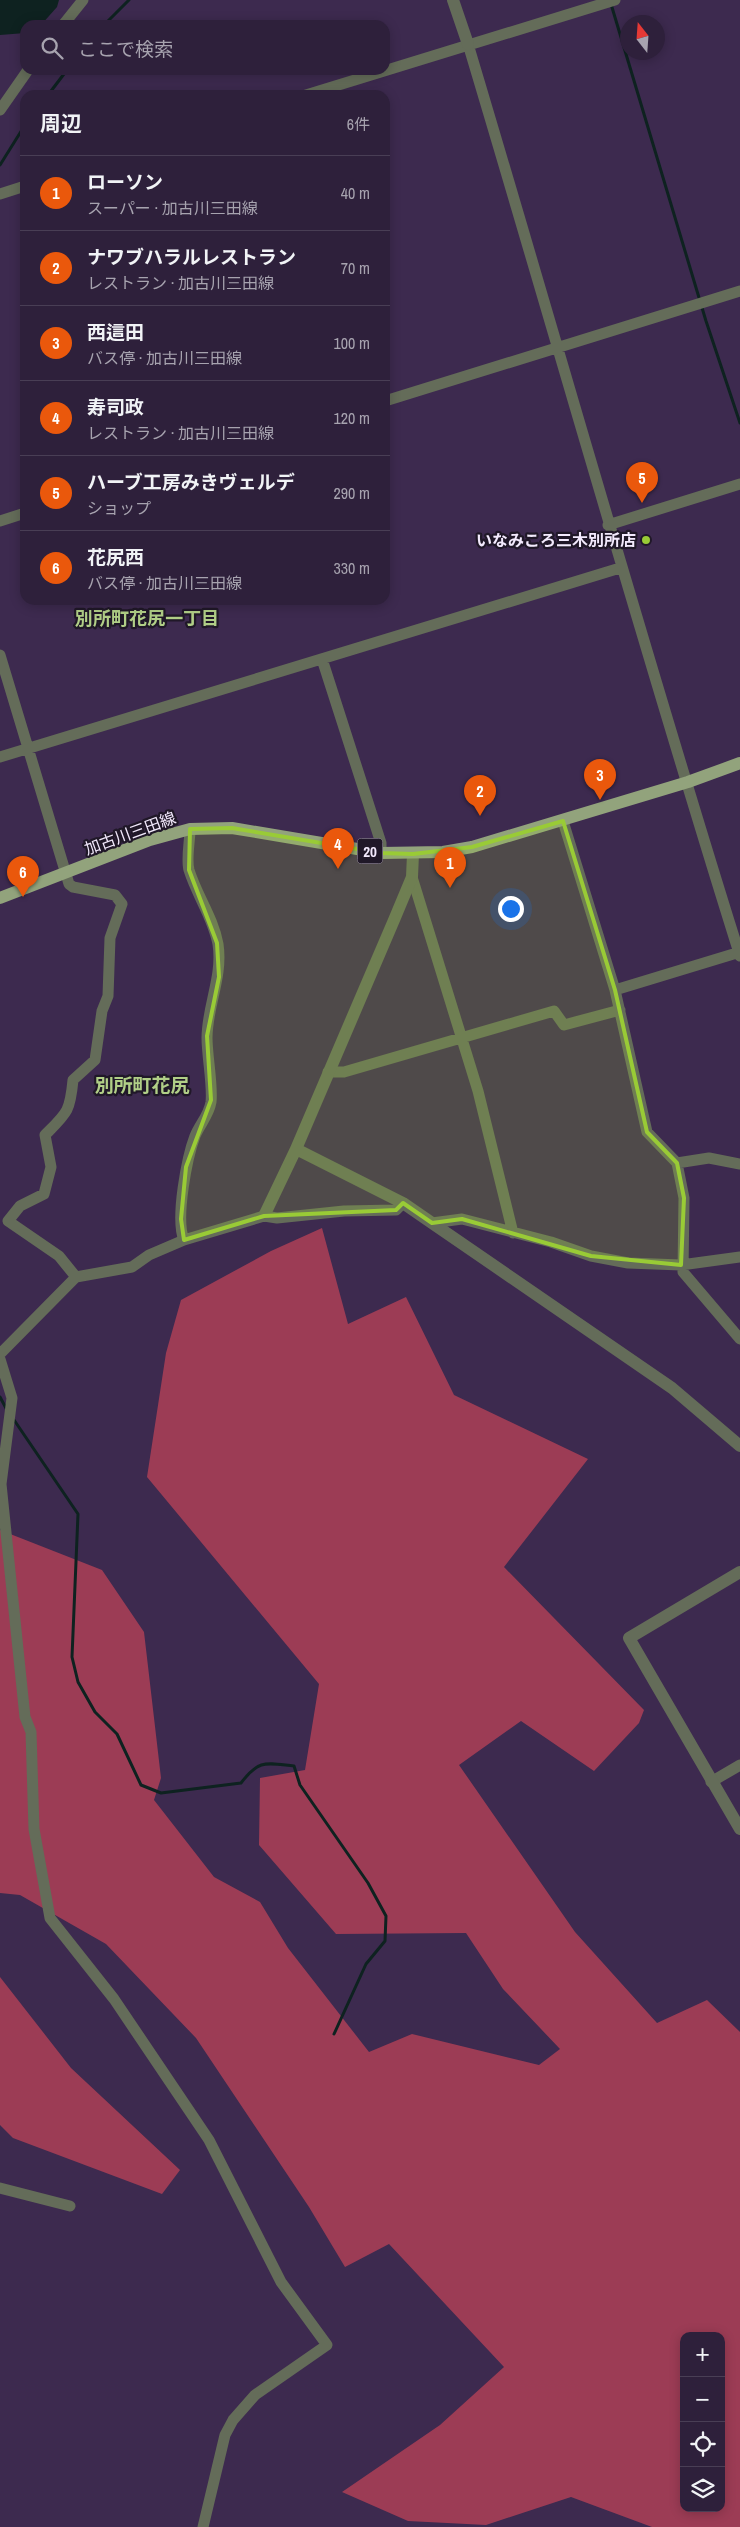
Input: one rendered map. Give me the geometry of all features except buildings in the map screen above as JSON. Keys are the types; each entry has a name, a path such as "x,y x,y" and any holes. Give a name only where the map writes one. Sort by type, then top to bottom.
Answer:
{"main road":[{"name":"加古川三田線","path":"0,898 150,840 190,829 232,828 381,853 413,854 472,847 688,782 740,762"}],"street":[{"path":"66,20 83,0"},
{"path":"454,0 558,346 620,568 740,954 615,990"},
{"path":"390,69 615,0"},
{"path":"0,110 24,75"},
{"path":"322,90 370,75"},
{"path":"0,194 20,188"},
{"path":"390,399 740,290"},
{"path":"608,525 740,484"},
{"path":"0,521 20,515"},
{"path":"0,757 620,568"},
{"path":"0,655 69,884 73,888 115,895 122,904 110,938 108,996 102,1011 95,1060 73,1080 71,1105 66,1114 45,1135 51,1167 44,1194 20,1206 4,1217 59,1256 76,1278"},
{"path":"322,659 381,843 381,853"},
{"path":"563,821 615,990 647,1132 677,1163 684,1198 683,1272 740,1340"},
{"path":"184,1240 181,1218 186,1167 196,1135 208,1113 211,1100 207,1036 210,1008 219,977 217,942 209,914 189,870 190,829"},
{"path":"413,854 412,877 478,1091 513,1233"},
{"path":"264,1216 296,1149 412,877"},
{"path":"328,1072 344,1072 554,1011 564,1025 620,1010"},
{"path":"296,1149 403,1203 672,1388 740,1446"},
{"path":"677,1163 709,1158 740,1164"},
{"path":"0,1354 76,1278 132,1267 149,1255 184,1240 264,1216 277,1218 344,1211 396,1210 403,1203"},
{"path":"432,1223 462,1219 591,1256 628,1263 682,1265 740,1257"},
{"path":"0,1359 12,1398 1,1484 25,1717 31,1732 34,1829 50,1918 114,1999 209,2140 281,2282 326,2345 255,2395 233,2420 225,2435 203,2527"},
{"path":"740,1572 629,1638 740,1829"},
{"path":"711,1782 740,1765"},
{"path":"0,2188 70,2206"}],"highlighted area":[{"path":"563,821 615,990 647,1132 677,1163 684,1198 681,1265 591,1256 462,1219 432,1223 403,1203 396,1210 264,1216 184,1240 181,1219 186,1167 211,1100 207,1036 219,977 217,943 189,870 190,829 232,828 381,853 413,854 472,847"}],"shaded area":[{"path":"0,0 59,0 57,7 45,20 20,20 20,33 0,35"},
{"path":"322,1228 348,1324 406,1297 454,1395 588,1459 504,1567 644,1710 639,1723 594,1771 521,1721 459,1765 575,1932 657,2023 707,2000 740,2032 740,2527 652,2527 571,2497 486,2525 408,2521 342,2492 440,2425 504,2367 389,2244 345,2267 309,2207 196,2038 106,1944 20,1895 0,1893 0,1530 102,1570 144,1632 161,1778 154,1800 214,1877 260,1902 288,1948 369,2052 412,2034 539,2065 560,2049 503,1989 466,1933 336,1934 259,1845 260,1778 305,1770 319,1684 147,1477 166,1353 181,1300 271,1251"},
{"path":"0,1977 71,2068 180,2170 162,2194 13,2138 0,2125"}],"waterway":[{"path":"109,20 129,0"},
{"path":"611,4 706,321 740,423"},
{"path":"52,90 63,75"},
{"path":"0,165 20,133"},
{"path":"0,1397 7,1410"},
{"path":"12,1417 78,1514 72,1657 78,1682 95,1712 117,1734 141,1785 161,1793 241,1783 253,1770 264,1764 294,1766 300,1785 368,1883 386,1916 385,1941 366,1964 334,2034"}],"place":[{"name":"ハーブ工房みきヴェルデ","path":"642,503"},
{"name":"いなみころ三木別所店","path":"646,540"},
{"name":"西這田","path":"600,800"},
{"name":"ナワブハラルレストラン","path":"480,816"},
{"name":"寿司政","path":"338,869"},
{"name":"ローソン","path":"450,888"},
{"name":"花尻西","path":"23,897"}],"district":[{"name":"別所町花尻一丁目","path":"147,618"},
{"name":"別所町花尻","path":"142,1085"}]}
